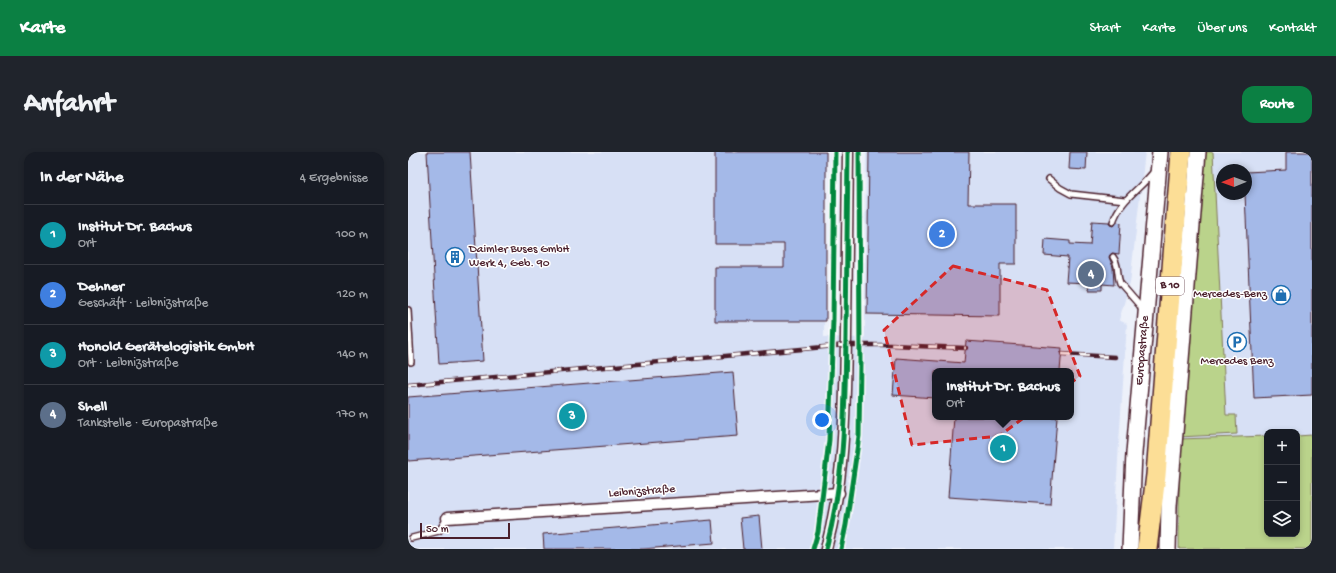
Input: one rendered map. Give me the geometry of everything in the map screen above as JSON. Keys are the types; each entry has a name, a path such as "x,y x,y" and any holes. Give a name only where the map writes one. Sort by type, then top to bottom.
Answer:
{"highway":[{"name":"Europastraße","path":"1148,549 1156,475 1180,160"},
{"name":"Europastraße","path":"1155,549 1156,475"}],"street":[{"path":"826,549 838,493 842,456 846,382 848,152"},
{"path":"1168,549 1169,506 1198,152"},
{"name":"Europastraße","path":"1130,549 1134,453 1160,158"},
{"name":"Leibnizstraße","path":"447,518 838,493"}],"lane":[{"path":"1113,222 1116,212 1125,200 1144,183 1160,158"},
{"path":"1049,178 1060,188 1071,194 1125,200"},
{"path":"1113,257 1118,266 1118,278 1120,282 1140,306 1146,320"},
{"path":"408,310 411,362"},
{"path":"412,538 439,530 447,518"}],"highlighted area":[{"path":"953,266 1047,290 1080,376 999,436 912,445 884,330"}],"shaded area":[{"path":"408,152 827,152 824,337 865,338 866,152 1145,152 1130,283 1119,320 1127,324 1113,549 408,549"},
{"path":"1212,152 1312,152 1312,549 1180,549 1179,437"}],"green space":[{"path":"1206,152 1213,152 1226,415 1236,415 1237,434 1179,437"},
{"path":"1312,435 1312,549 1179,549 1179,439 1264,436 1264,537 1300,537 1300,436"}],"building":[{"name":"Daimler Buses GmbH Werk 4, Geb. 90","path":"427,152 470,152 483,361 439,364"},
{"path":"715,152 826,152 826,321 715,321 715,267 784,267 784,244 715,244"},
{"path":"869,152 969,152 968,204 1016,204 1016,264 1000,264 1000,316 867,314"},
{"path":"1070,152 1087,152 1086,170 1069,169"},
{"name":"Mercedes-Benz","path":"1286,152 1312,152 1312,395 1254,398 1245,200 1252,200 1252,172 1286,170"},
{"path":"1092,221 1109,222 1110,225 1113,226 1117,222 1121,223 1119,254 1112,253 1109,257 1113,267 1114,285 1102,284 1102,290 1089,290 1090,283 1066,282 1068,257 1044,255 1045,239 1070,241 1070,244 1090,245"},
{"path":"966,341 1062,348 1060,368 932,368 932,398 893,395 896,358 964,363"},
{"path":"733,372 738,436 408,461 408,397"},
{"path":"954,420 1057,420 1050,504 948,497"},
{"path":"759,516 762,549 743,549 740,518"},
{"path":"712,520 714,543 643,549 544,549 543,534"}],"railway":[{"path":"408,385 846,345 966,348"},
{"path":"1062,354 1115,357"}],"cycle path":[{"path":"813,549 818,532 829,440 833,320 835,152"},
{"path":"826,549 837,496 843,442 846,362 848,152"},
{"path":"841,549 859,436 859,152"}],"place":[{"name":"Dehner","path":"942,234"},
{"name":"Daimler Buses GmbH Werk 4, Geb. 90","path":"455,257"},
{"name":"Shell","path":"1091,274"},
{"name":"Mercedes-Benz","path":"1281,295"},
{"name":"Mercedes Benz","path":"1237,342"},
{"name":"Honold Gerätelogistik GmbH","path":"572,416"},
{"name":"Institut Dr. Bachus","path":"1003,448"}]}
